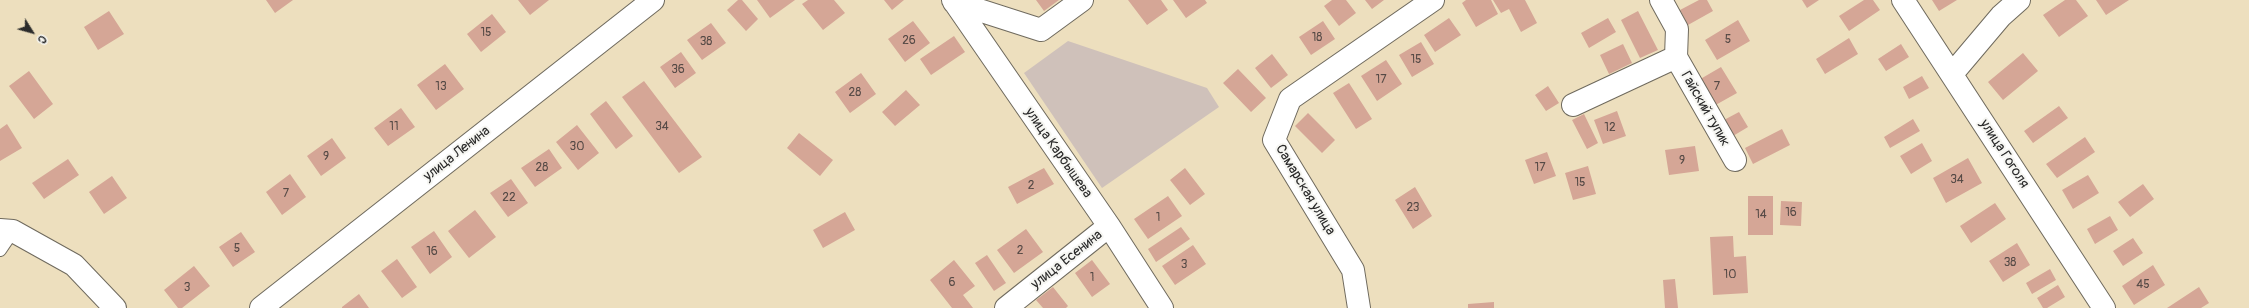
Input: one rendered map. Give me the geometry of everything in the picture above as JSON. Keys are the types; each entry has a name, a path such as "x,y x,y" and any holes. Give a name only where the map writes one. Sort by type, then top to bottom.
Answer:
{"street":[{"name":"улица Ленина","path":"261,308 653,0"},
{"path":"953,1 1041,30 1082,0"},
{"name":"Самарская улица","path":"1359,308 1353,270 1274,140 1290,99 1433,0"},
{"name":"Гайский тупик","path":"1661,0 1677,29 1676,57 1735,160"},
{"name":"улица Гоголя","path":"1903,0 2104,308"},
{"path":"1952,74 2001,16 2019,0"},
{"name":"улица Карбышева","path":"953,1 1109,226 1162,308"},
{"name":"Гайский тупик","path":"1573,105 1676,57"},
{"name":"улица Есенина","path":"1006,308 1109,226"},
{"path":"7,231 74,265 115,308"}],"lane":[{"path":"0,250 7,231"}],"shaded area":[{"path":"1068,41 1207,88 1219,107 1102,188 1024,73"}],"building":[{"path":"266,0 293,0 275,13"},
{"path":"518,0 549,0 530,15"},
{"path":"738,0 742,0 758,19 746,31 727,10"},
{"path":"757,0 795,0 770,18"},
{"path":"808,0 834,0 845,13 823,30 802,4"},
{"path":"884,0 904,0 892,10"},
{"path":"1036,0 1059,0 1044,11"},
{"path":"1128,0 1161,0 1168,10 1147,25"},
{"path":"1173,0 1205,0 1207,3 1186,18"},
{"path":"1332,0 1346,0 1356,13 1339,26 1324,6"},
{"path":"1365,0 1384,0 1372,9"},
{"path":"1466,0 1491,0 1498,14 1476,27 1462,3"},
{"path":"1493,0 1525,0 1537,23 1521,32 1509,9 1501,13"},
{"path":"1699,0 1707,0 1713,11 1688,25 1680,10"},
{"path":"1802,0 1819,0 1807,8"},
{"path":"1864,0 1873,0 1880,10 1849,31 1839,16"},
{"path":"1932,0 1957,0 1939,11"},
{"path":"2065,0 2076,0 2088,16 2059,37 2043,15"},
{"path":"2096,0 2129,0 2106,15"},
{"path":"109,11 124,34 98,50 84,27"},
{"path":"1638,11 1658,50 1640,58 1621,20"},
{"path":"492,14 506,32 481,52 467,34"},
{"path":"1449,18 1461,35 1435,52 1424,35"},
{"path":"1608,18 1616,32 1589,48 1581,33"},
{"path":"1738,20 1750,41 1717,60 1705,40"},
{"path":"913,21 930,43 905,62 888,39"},
{"path":"1323,21 1335,39 1311,55 1299,37"},
{"path":"711,23 726,43 702,60 687,40"},
{"path":"954,36 965,52 931,75 920,59"},
{"path":"1849,38 1858,54 1825,74 1816,59"},
{"path":"1421,42 1434,64 1412,77 1399,55"},
{"path":"1623,44 1632,63 1609,74 1600,55"},
{"path":"1901,44 1909,57 1886,71 1878,59"},
{"path":"681,52 696,73 675,88 660,67"},
{"path":"2023,53 2038,71 2003,100 1988,82"},
{"path":"1272,54 1288,75 1271,88 1255,68"},
{"path":"1386,60 1402,84 1377,101 1361,76"},
{"path":"445,64 464,89 436,110 417,85"},
{"path":"1721,67 1737,93 1712,107 1697,81"},
{"path":"1238,69 1266,98 1251,112 1223,83"},
{"path":"29,71 53,104 34,119 9,86"},
{"path":"861,73 876,94 850,113 835,92"},
{"path":"1922,76 1929,88 1909,99 1903,87"},
{"path":"644,81 702,157 679,173 622,97"},
{"path":"1349,83 1372,119 1356,129 1333,93"},
{"path":"1548,86 1559,103 1546,111 1535,95"},
{"path":"906,90 920,105 895,126 882,112"},
{"path":"606,101 633,136 616,149 590,114"},
{"path":"2059,106 2068,118 2033,143 2024,131"},
{"path":"401,108 415,127 388,146 374,128"},
{"path":"1617,111 1626,136 1603,144 1594,120"},
{"path":"1739,112 1748,127 1733,136 1724,120"},
{"path":"1308,113 1335,140 1322,153 1295,126"},
{"path":"1584,114 1598,143 1587,149 1572,120"},
{"path":"1913,119 1920,131 1890,148 1884,137"},
{"path":"7,124 22,148 0,161 0,129"},
{"path":"577,125 599,153 578,170 556,142"},
{"path":"1782,129 1790,145 1753,164 1745,148"},
{"path":"799,133 833,160 820,176 787,148"},
{"path":"2085,137 2095,152 2057,178 2046,164"},
{"path":"332,138 346,158 321,176 307,156"},
{"path":"1922,143 1932,161 1911,174 1900,156"},
{"path":"1695,146 1699,171 1669,175 1665,150"},
{"path":"549,149 562,168 535,187 521,168"},
{"path":"1547,152 1556,176 1534,184 1525,160"},
{"path":"1968,158 1982,183 1946,203 1933,178"},
{"path":"68,159 79,175 44,199 32,183"},
{"path":"1588,166 1596,194 1573,200 1565,173"},
{"path":"1044,168 1054,184 1017,204 1008,187"},
{"path":"1185,168 1205,194 1190,205 1170,180"},
{"path":"290,174 306,197 282,215 266,192"},
{"path":"2088,175 2099,193 2073,209 2062,190"},
{"path":"112,176 127,198 104,214 89,192"},
{"path":"511,179 528,203 508,217 490,193"},
{"path":"2143,184 2154,199 2130,217 2118,202"},
{"path":"1415,187 1432,216 1413,229 1395,200"},
{"path":"1168,196 1182,216 1148,239 1134,219"},
{"path":"1748,196 1773,196 1773,235 1748,235"},
{"path":"1781,201 1802,202 1801,226 1780,225"},
{"path":"1995,203 2006,219 1971,243 1960,226"},
{"path":"475,210 496,237 469,258 448,231"},
{"path":"845,212 855,230 823,248 813,230"},
{"path":"2110,216 2118,230 2095,244 2087,229"},
{"path":"1181,227 1190,239 1156,262 1148,249"},
{"path":"1026,229 1043,252 1014,273 997,250"},
{"path":"434,231 452,257 430,274 411,247"},
{"path":"241,232 255,252 233,267 219,247"},
{"path":"1733,236 1734,257 1746,256 1748,293 1713,295 1710,237"},
{"path":"2133,238 2143,253 2123,266 2113,251"},
{"path":"2017,243 2030,265 2003,282 1989,261"},
{"path":"1193,245 1206,264 1175,285 1162,266"},
{"path":"987,255 1006,283 994,291 975,263"},
{"path":"397,259 417,287 402,298 381,271"},
{"path":"954,260 975,286 963,295 973,308 952,308 930,280"},
{"path":"1092,260 1110,284 1092,297 1075,273"},
{"path":"2153,265 2165,285 2134,305 2122,286"},
{"path":"194,266 210,286 182,308 178,308 164,290"},
{"path":"2050,269 2056,280 2032,294 2026,283"},
{"path":"1675,279 1678,308 1665,308 1663,280"},
{"path":"2058,285 2065,297 2047,308 2043,308 2037,298"},
{"path":"1053,287 1068,306 1066,308 1043,308 1036,300"},
{"path":"2199,287 2209,303 2201,308 2167,308"},
{"path":"359,294 369,308 342,308 342,307"},
{"path":"1494,302 1494,308 1468,308 1468,304"}]}
